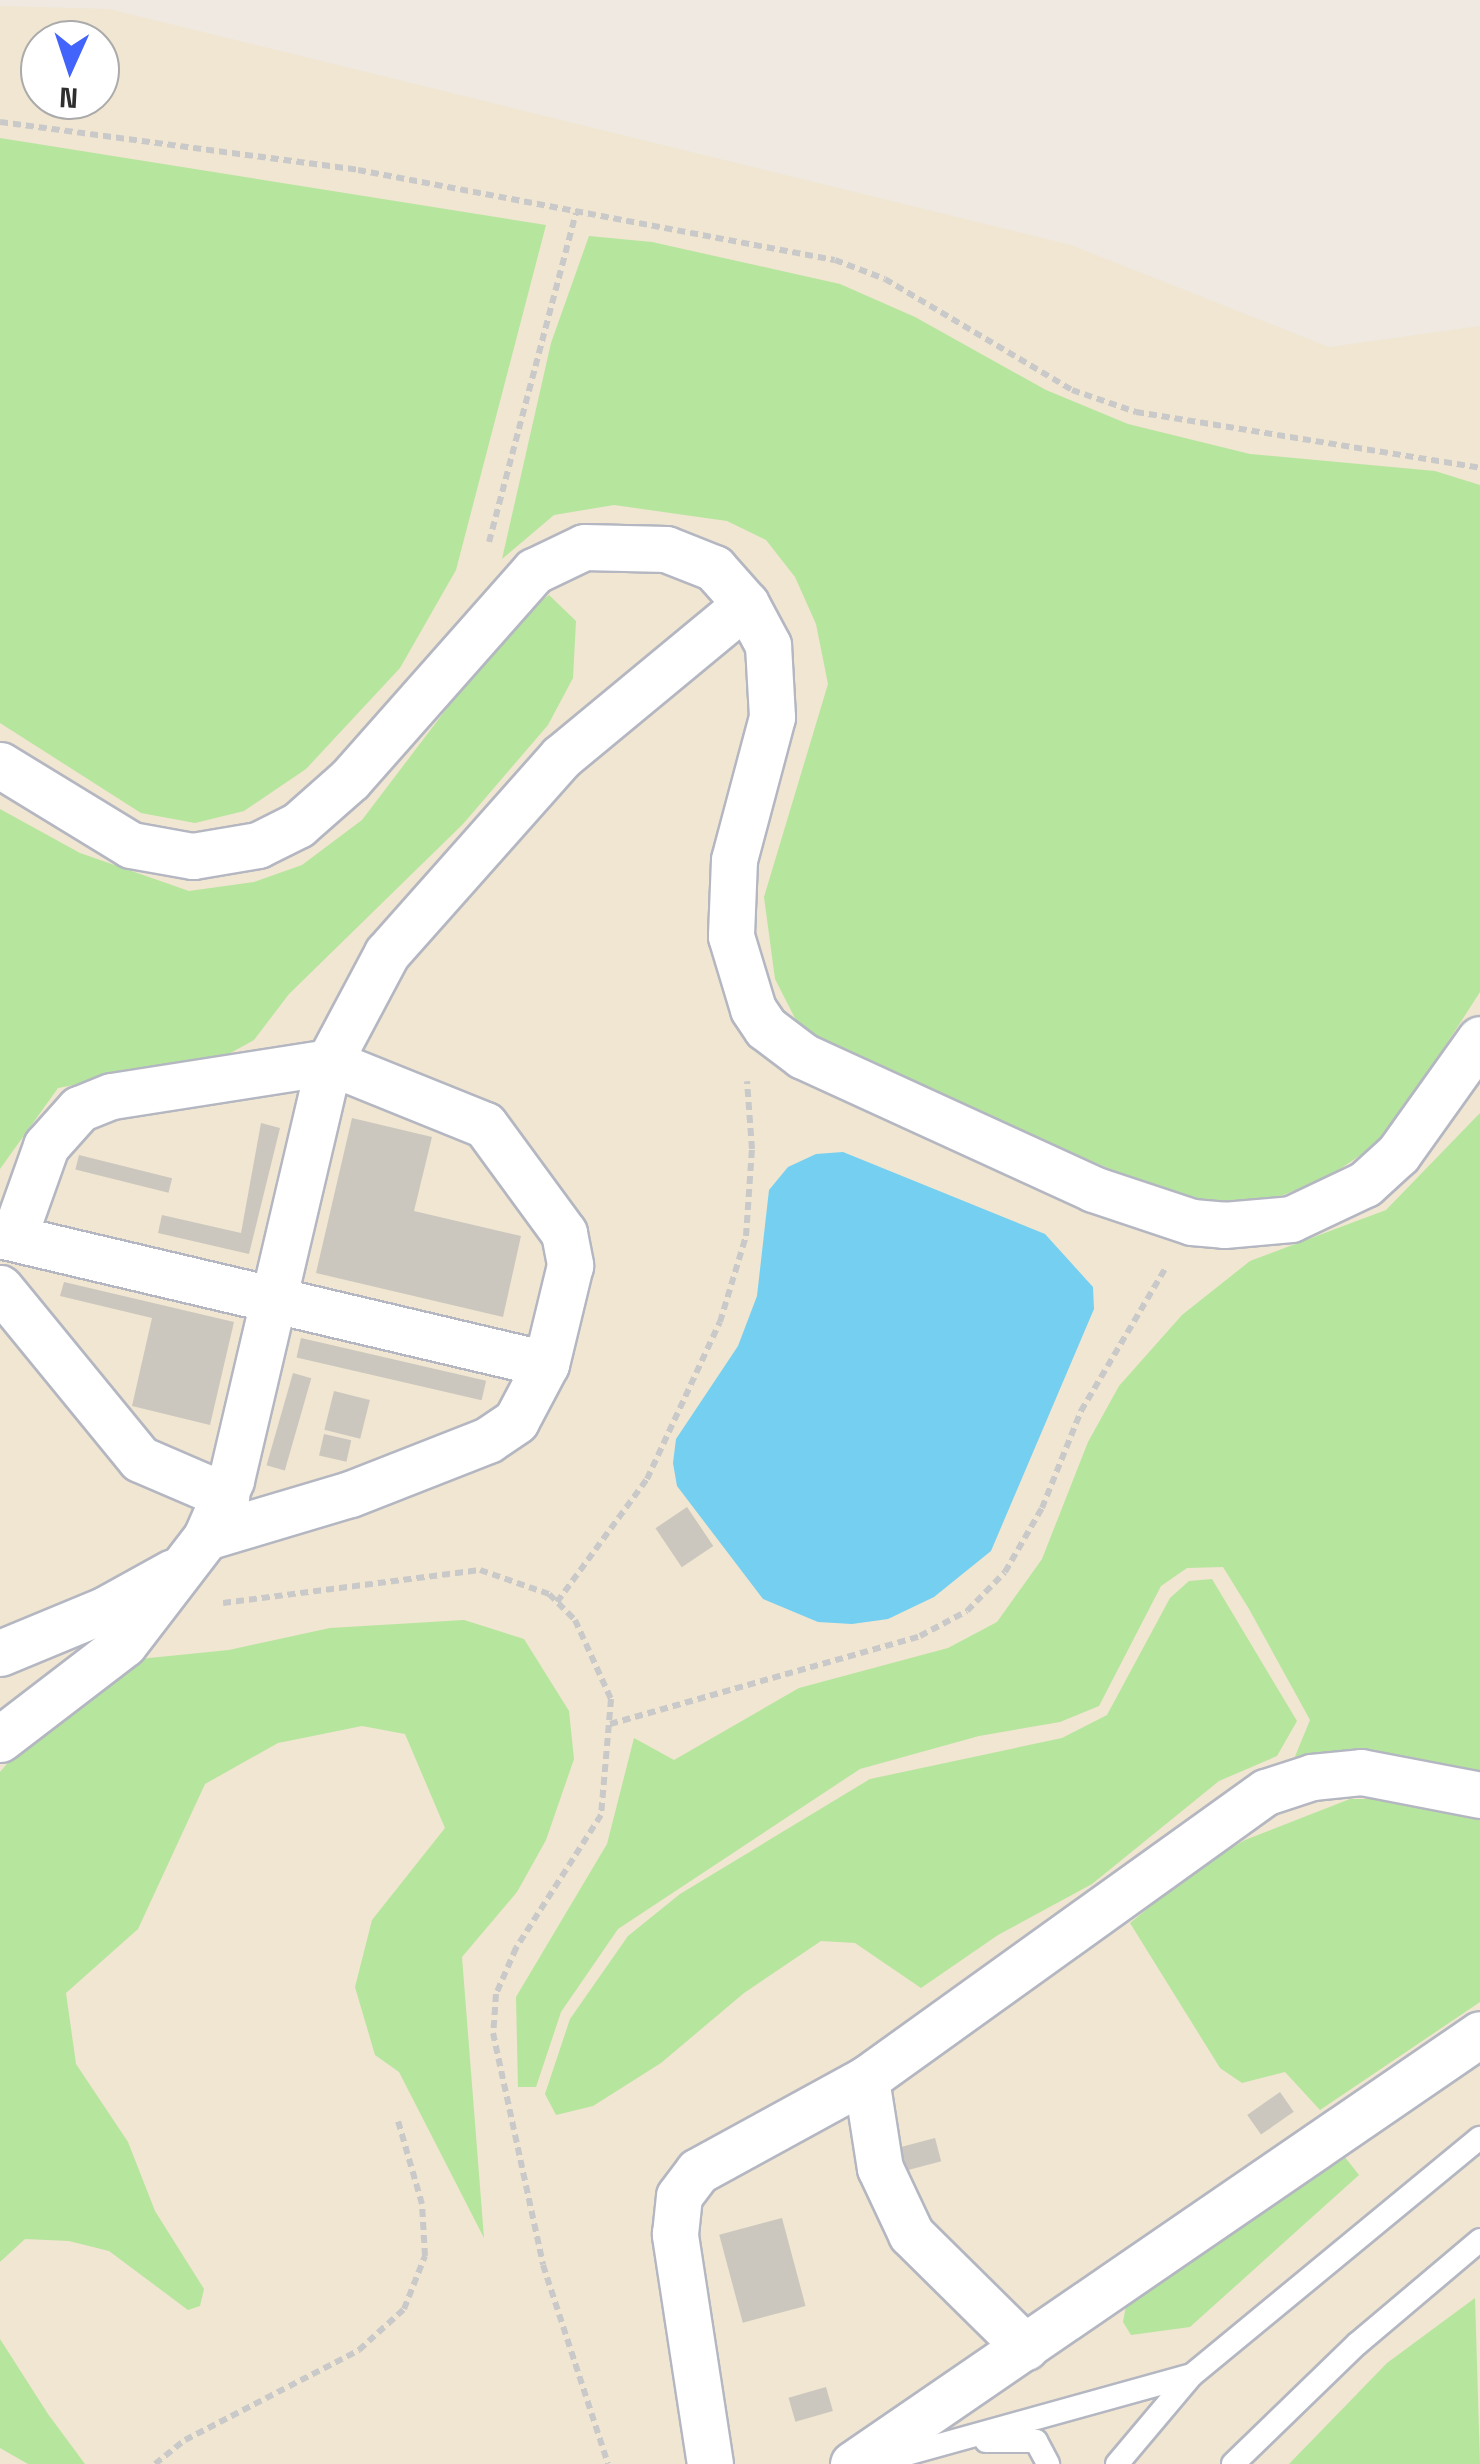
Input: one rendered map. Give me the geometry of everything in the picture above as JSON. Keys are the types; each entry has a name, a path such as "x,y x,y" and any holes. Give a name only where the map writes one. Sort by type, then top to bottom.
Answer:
{"street":[{"path":"0,764 130,844 193,856 241,850 287,831 326,802 519,585 567,552 619,543 666,548 714,568 746,604 768,645 775,693 734,860 731,936 742,986 766,1028 852,1083 1092,1189 1192,1222 1291,1219 1364,1184 1398,1154 1480,1039"},
{"path":"0,1739 112,1654 152,1613 199,1549 226,1496 330,1062 387,953 560,757 746,604"},
{"path":"0,1654 106,1609 199,1549 488,1440 526,1409 546,1364 570,1246 503,1141 462,1111 330,1062 112,1096 79,1109 46,1146 7,1236 546,1364"},
{"path":"0,1288 140,1459 226,1496"},
{"path":"710,2464 675,2234 679,2196 706,2165 866,2079 1266,1792 1312,1777 1361,1772 1480,1795"},
{"path":"854,2464 1480,2034"},
{"path":"866,2079 880,2168 911,2234 1025,2347"}],"lane":[{"path":"1117,2464 1192,2375 1480,2138"},
{"path":"1233,2464 1357,2344 1480,2240"},
{"path":"873,2464 1192,2375"},
{"path":"948,2442 1036,2442 1048,2464"}],"path":[{"path":"0,122 358,170 834,260 885,279 1072,390 1136,412 1480,468"},
{"path":"486,555 544,314 576,213"},
{"path":"558,1602 647,1478 720,1322 746,1236 752,1150 746,1065"},
{"path":"610,1724 920,1636 967,1611 1006,1572 1042,1508 1081,1411 1192,1222"},
{"path":"152,1613 480,1570 523,1581 558,1602 576,1620 611,1699 601,1814 516,1948 496,1994 493,2033 543,2265 608,2464"},
{"path":"156,2464 184,2440 359,2350 404,2310 426,2256 422,2204 398,2121"}],"shaded area":[{"path":"0,6 109,9 1071,245 1329,347 1480,326 1480,2464 0,2464"}],"green space":[{"path":"0,138 546,225 456,570 400,668 306,769 244,811 195,823 141,813 0,723"},
{"path":"589,236 652,242 840,284 915,317 1046,390 1128,424 1250,454 1435,471 1480,485 1480,992 1386,1138 1328,1177 1256,1206 1195,1205 837,1053 799,1026 775,979 764,897 828,684 816,624 795,577 766,540 727,521 614,505 554,515 502,559 551,343"},
{"path":"549,595 576,621 573,678 548,725 463,824 289,994 254,1040 225,1056 58,1088 0,1169 0,809 80,853 189,891 254,882 302,865 362,820 514,620"},
{"path":"1480,1113 1480,1780 1369,1752 1294,1759 1310,1720 1249,1609 1223,1567 1187,1568 1161,1586 1099,1706 1060,1722 979,1736 860,1769 618,1929 561,2012 536,2087 518,2087 516,1997 607,1844 634,1738 674,1760 799,1688 948,1648 997,1622 1042,1559 1088,1442 1119,1386 1182,1315 1250,1261 1386,1210"},
{"path":"1212,1579 1297,1721 1277,1756 1219,1781 1092,1884 998,1935 921,1988 855,1943 821,1941 744,1993 661,2063 593,2106 556,2115 545,2094 570,2019 628,1936 680,1894 870,1779 1062,1738 1107,1715 1170,1598 1189,1581"},
{"path":"464,1620 524,1639 569,1711 574,1759 546,1840 517,1892 462,1957 484,2238 399,2072 375,2055 355,1987 372,1920 445,1828 405,1734 362,1726 278,1743 205,1784 138,1929 66,1993 76,2064 128,2142 155,2211 204,2289 200,2306 188,2310 109,2251 69,2241 25,2239 0,2262 0,1772 31,1736 139,1659 229,1650 330,1628"},
{"path":"1350,1799 1392,1799 1480,1818 1480,2002 1320,2110 1285,2072 1242,2083 1220,2068 1130,1923 1197,1868 1245,1840"},
{"path":"1344,2156 1359,2175 1190,2327 1131,2335 1123,2322 1126,2306"},
{"path":"1475,2298 1480,2464 1289,2464 1387,2363"},
{"path":"0,2339 85,2464 28,2464 0,2448"}],"water":[{"path":"843,1152 1045,1234 1093,1287 1094,1309 991,1551 934,1597 888,1619 852,1624 818,1622 763,1599 677,1486 673,1463 676,1439 738,1346 757,1296 769,1190 788,1167 816,1154"}],"building":[{"path":"352,1118 432,1137 414,1211 521,1236 503,1317 316,1273"},
{"path":"261,1123 280,1128 249,1254 158,1233 162,1215 241,1233"},
{"path":"79,1155 172,1178 169,1193 75,1170"},
{"path":"64,1282 234,1322 210,1425 132,1406 152,1318 60,1296"},
{"path":"301,1338 486,1381 482,1400 297,1357"},
{"path":"293,1373 311,1378 285,1471 267,1465"},
{"path":"334,1391 370,1400 360,1439 324,1430"},
{"path":"324,1434 351,1440 346,1462 319,1455"},
{"path":"687,1507 713,1546 682,1567 655,1528"},
{"path":"1280,2092 1294,2112 1261,2135 1247,2115"},
{"path":"935,2138 941,2161 904,2171 897,2148"},
{"path":"782,2218 806,2306 743,2323 719,2235"},
{"path":"826,2387 833,2411 795,2422 789,2398"}]}
